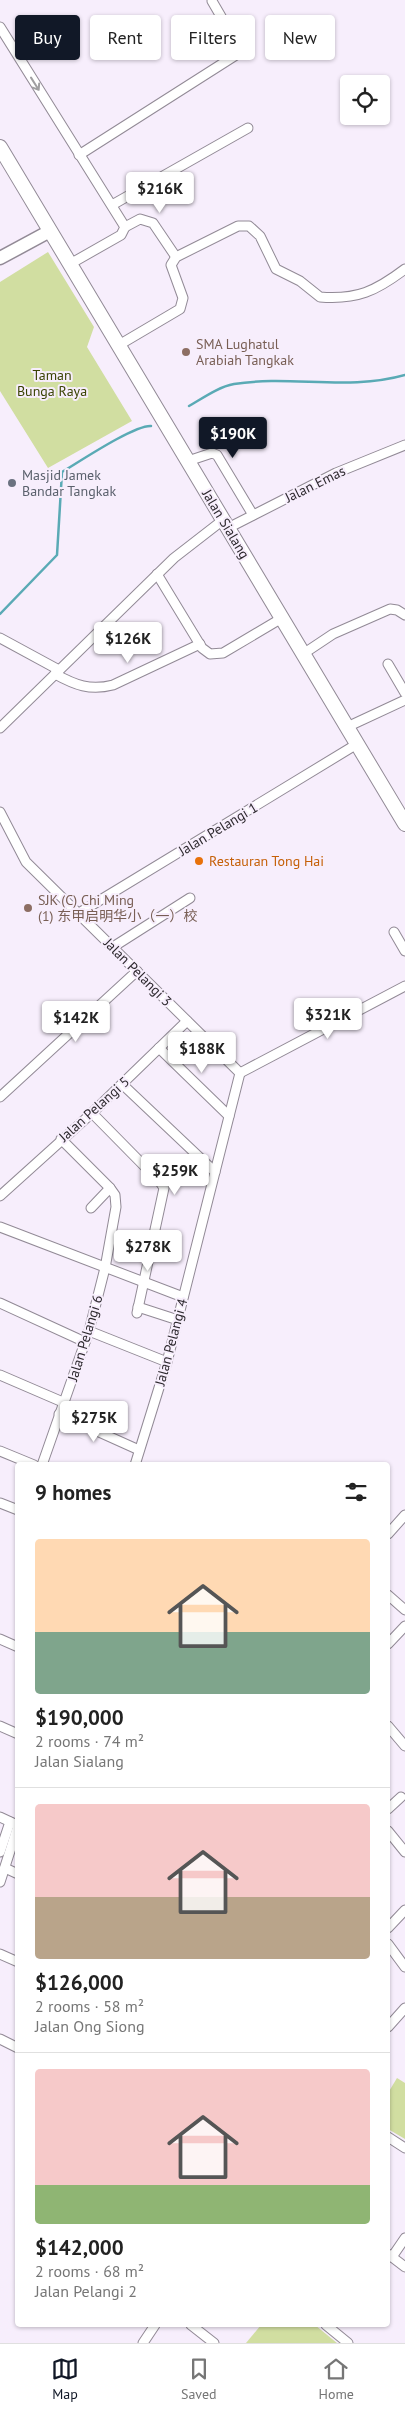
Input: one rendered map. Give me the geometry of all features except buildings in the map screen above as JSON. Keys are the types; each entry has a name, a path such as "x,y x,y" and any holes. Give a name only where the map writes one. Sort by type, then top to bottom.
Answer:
{"main road":[{"name":"Jalan Sialang","path":"0,147 405,824"}],"street":[{"path":"79,155 236,55 237,44 212,2"},
{"path":"0,27 125,227"},
{"path":"112,205 248,128"},
{"path":"70,264 121,235 125,227 140,219 151,222 176,257"},
{"path":"119,346 180,309 183,298 172,266 176,257 233,228 244,225 249,226 260,236 276,269 300,281 320,297 363,295 382,286 405,269"},
{"path":"0,258 50,231"},
{"name":"Jalan Emas","path":"0,728 174,558 226,524 253,515 336,473 405,445"},
{"path":"188,461 212,453 216,454 253,515"},
{"path":"157,574 200,644 210,654 219,654 282,618"},
{"path":"304,654 333,634 390,609 397,610 405,615"},
{"path":"0,638 74,684 100,688 114,685 200,644"},
{"path":"388,664 405,693"},
{"path":"347,727 405,700"},
{"name":"Jalan Pelangi 1","path":"79,913 357,744"},
{"name":"Jalan Pelangi 3","path":"0,812 26,862 60,898 79,913 240,1073"},
{"path":"113,947 190,898"},
{"path":"394,932 405,951"},
{"path":"0,1097 137,971"},
{"path":"240,1073 405,986"},
{"name":"Jalan Pelangi 5","path":"0,1196 92,1113 187,1021"},
{"path":"159,1048 229,1116"},
{"name":"Jalan Pelangi 4","path":"136,1462 167,1362 240,1073"},
{"path":"122,1084 215,1172"},
{"path":"92,1113 164,1188 138,1310 178,1320"},
{"path":"61,1140 110,1188 92,1208"},
{"name":"Jalan Pelangi 6","path":"43,1462 89,1331 105,1268 116,1207 114,1195 110,1188"},
{"path":"0,1227 184,1298"},
{"path":"0,1303 85,1342"},
{"path":"89,1331 167,1362"},
{"path":"0,1375 65,1403"},
{"path":"60,1414 139,1450"},
{"path":"0,1451 27,1462"},
{"path":"0,1503 15,1509"},
{"path":"390,1532 405,1515"},
{"path":"390,1597 405,1610"},
{"path":"390,1642 405,1626"},
{"path":"0,1639 15,1646"},
{"path":"0,1726 15,1733"},
{"path":"390,1728 404,1743"},
{"path":"390,1807 400,1797"},
{"path":"0,1817 15,1824"},
{"path":"0,1852 15,1824"},
{"path":"0,1882 15,1824"},
{"path":"390,1834 405,1852"},
{"path":"5,1868 15,1873"},
{"path":"390,1926 405,1910"},
{"path":"390,1947 405,1967"},
{"path":"0,1954 15,1961"},
{"path":"390,2025 405,2008"},
{"path":"0,2039 15,2046"},
{"path":"390,2138 405,2148"},
{"path":"405,2238 390,2255 405,2267"},
{"path":"144,2343 154,2327"},
{"path":"194,2327 214,2343"},
{"path":"328,2327 348,2343"}],"green space":[{"name":"Taman Bunga Raya","path":"48,252 94,327 87,347 132,421 48,468 0,391 0,282"},
{"path":"397,2078 405,2083 405,2139 390,2130 390,2090"},
{"path":"259,2327 317,2327 337,2343 246,2343"}],"waterway":[{"path":"189,406 216,390 234,384 276,381 363,382 405,375"},
{"path":"0,614 57,555 62,472 120,437 143,427 151,426"}],"place":[{"name":"SMA Lughatul Arabiah Tangkak","path":"186,352"},
{"name":"Masjid Jamek Bandar Tangkak","path":"12,483"},
{"name":"Restauran Tong Hai","path":"199,861"},
{"name":"SJK (C) Chi Ming (1) 东甲启明华小（一）校","path":"28,908"}]}
